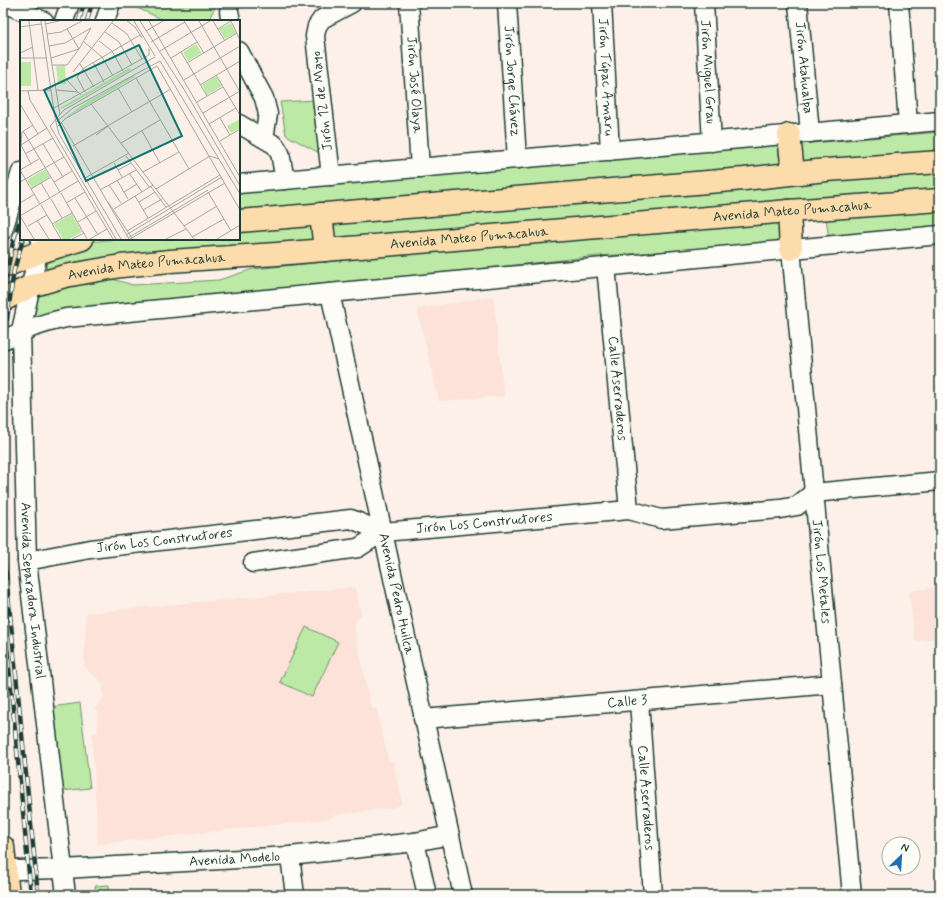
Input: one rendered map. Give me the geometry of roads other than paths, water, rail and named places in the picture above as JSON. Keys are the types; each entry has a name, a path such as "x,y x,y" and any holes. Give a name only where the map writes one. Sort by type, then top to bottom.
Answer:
{"main road":[{"path":"792,173 799,134"},
{"path":"240,221 744,179 792,173 940,162"},
{"name":"Avenida Mateo Pumacahua","path":"3,300 31,286 65,276 121,266 940,200"},
{"path":"789,211 791,249"},
{"path":"321,214 325,250"},
{"path":"3,268 39,246 76,240"}],"street":[{"path":"4,3 42,20"},
{"path":"64,20 70,3"},
{"path":"105,20 111,3"},
{"name":"Jirón 12 de Mayo","path":"331,176 315,36 317,26 322,19 352,3"},
{"name":"Jirón José Olaya","path":"409,3 420,168"},
{"name":"Jirón Jorge Chávez","path":"507,3 517,159"},
{"name":"Jirón Túpac Amaru","path":"602,3 610,151"},
{"name":"Jirón Miguel Grau","path":"704,3 712,142"},
{"name":"Jirón Atahualpa","path":"798,3 799,134"},
{"path":"899,3 908,124"},
{"path":"240,53 264,98 268,114 264,138"},
{"path":"240,184 940,121"},
{"path":"240,125 275,145 280,153 285,180"},
{"path":"3,230 20,182"},
{"path":"3,340 20,331 42,323 66,318 940,235"},
{"name":"Avenida Separadora Industrial","path":"39,246 20,331 27,561 66,895"},
{"name":"Jirón Los Metales","path":"791,249 852,895"},
{"name":"Calle Aserraderos","path":"606,266 629,510"},
{"name":"Avenida Pedro Huilca","path":"330,293 463,895"},
{"path":"814,493 940,481"},
{"name":"Jirón Los Constructores","path":"27,561 90,549 351,519 383,532 629,510 661,519 780,509 797,506 814,493"},
{"path":"253,563 358,548 383,532"},
{"name":"Calle 3","path":"423,719 832,684"},
{"name":"Calle Aserraderos","path":"639,701 653,895"},
{"name":"Avenida Modelo","path":"6,871 290,856 415,842 450,835"},
{"path":"415,842 427,895"},
{"path":"290,856 295,895"}],"railway":[{"path":"79,20 84,3"},
{"path":"87,20 92,3"},
{"path":"3,292 13,242 20,219"},
{"path":"3,347 14,270 23,240"},
{"path":"3,544 38,895"},
{"path":"3,605 31,895"}]}
